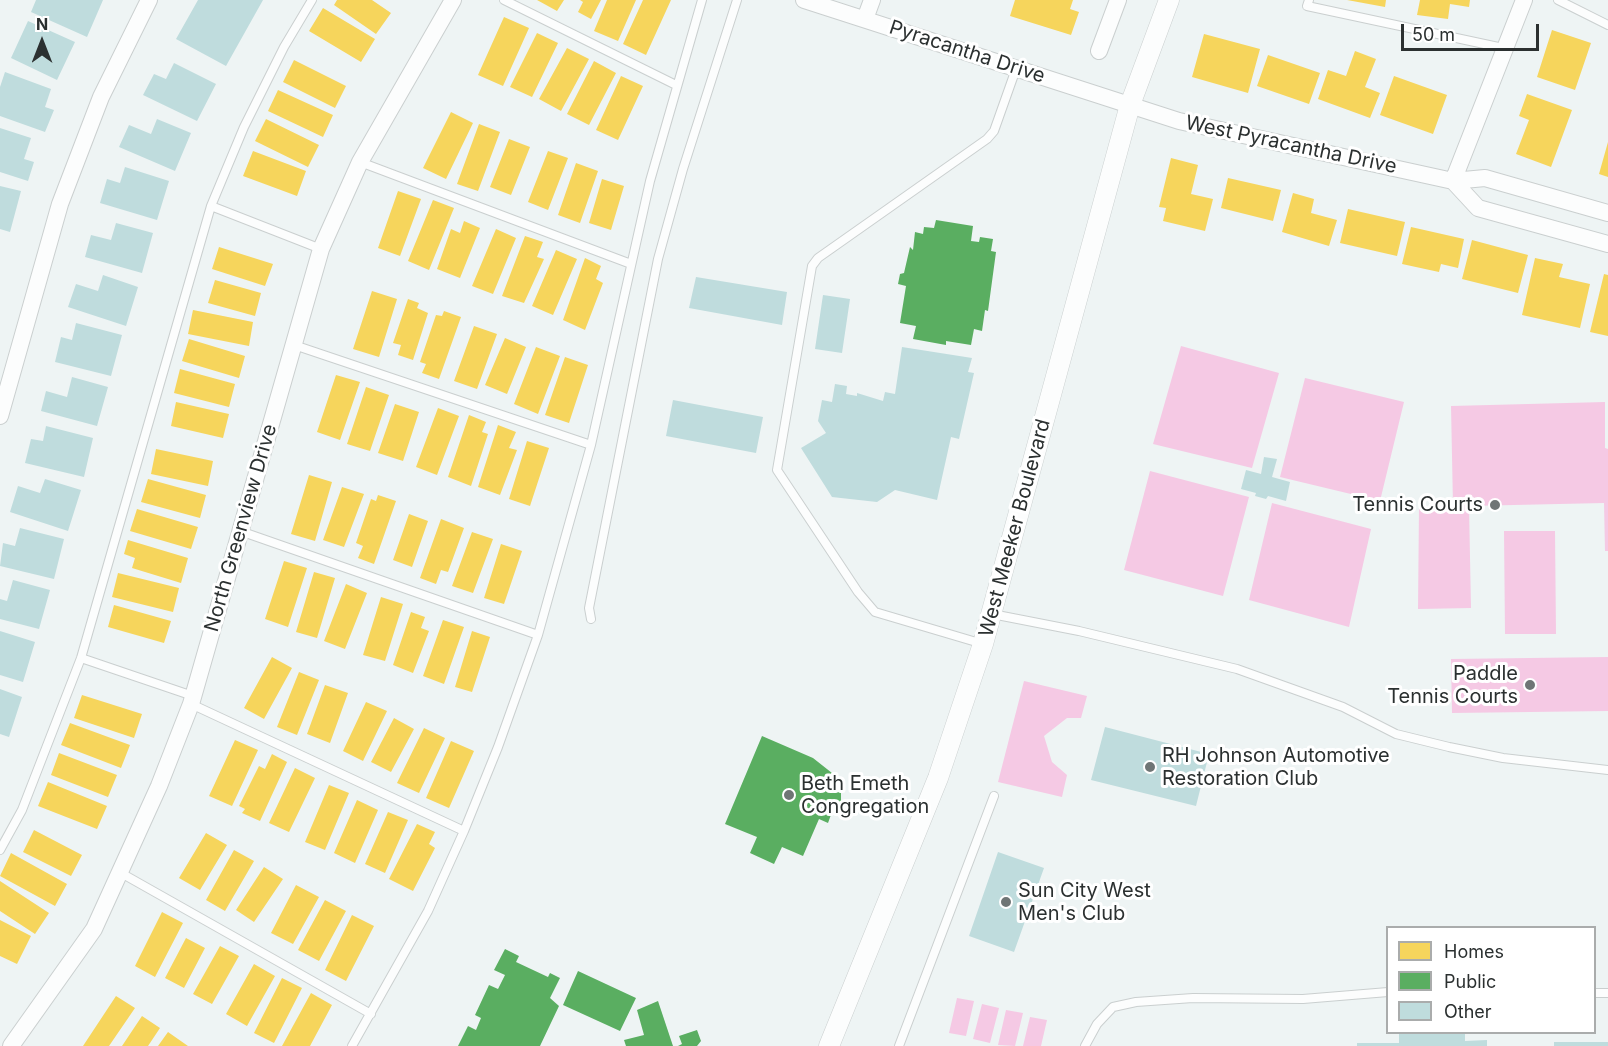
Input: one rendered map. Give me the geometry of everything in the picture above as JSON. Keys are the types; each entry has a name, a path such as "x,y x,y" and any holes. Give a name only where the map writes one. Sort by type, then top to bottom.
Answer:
{"street":[{"path":"0,416 60,204 101,97 149,0"},
{"name":"North Greenview Drive","path":"11,1046 93,929 121,873 159,786 192,700 321,249 360,162 453,0"},
{"name":"Pyracantha Drive","path":"804,0 1130,105"},
{"path":"866,19 872,0"},
{"path":"1100,51 1118,0"},
{"name":"West Meeker Boulevard","path":"829,1046 938,778 992,614 1130,105 1168,0"},
{"path":"1524,0 1503,48 1453,181 1478,208 1608,244"},
{"name":"West Pyracantha Drive","path":"1130,105 1179,121 1453,181 1485,178 1608,213"}],"lane":[{"path":"0,850 22,810 81,658 211,206 244,127 284,47 312,0"},
{"path":"504,0 676,85"},
{"path":"352,1046 428,911 498,747 538,635 591,445 631,264 676,85 702,0"},
{"path":"591,619 591,599 658,259 683,169 737,0"},
{"path":"1309,0 1307,6 1503,48"},
{"path":"1558,0 1608,25"},
{"path":"982,644 875,612 858,592 777,470 812,266 818,258 987,139 994,131 1016,69"},
{"path":"360,162 631,264"},
{"path":"211,206 321,249"},
{"path":"294,345 591,445"},
{"path":"240,531 538,635"},
{"path":"992,614 1079,631 1237,669 1292,687 1407,736 1503,758 1608,770"},
{"path":"81,658 192,700 464,831"},
{"path":"899,1046 994,796"},
{"path":"121,873 370,1014"},
{"path":"1085,1046 1097,1024 1113,1007 1136,1002 1194,998 1303,999 1386,992"}],"shaded area":[{"path":"1181,346 1279,373 1252,468 1153,444"},
{"path":"1305,378 1404,402 1380,501 1280,477"},
{"name":"Tennis Courts","path":"1605,402 1605,448 1608,449 1608,551 1605,551 1604,503 1469,506 1471,608 1418,609 1419,507 1453,506 1451,406"},
{"path":"1150,471 1249,497 1223,596 1124,570"},
{"path":"1272,503 1371,529 1349,627 1249,600"},
{"path":"1504,531 1555,531 1556,634 1505,634"},
{"name":"Paddle Tennis Courts","path":"1608,657 1608,711 1452,713 1451,659"},
{"path":"1024,681 1087,696 1081,718 1067,718 1044,736 1052,762 1067,775 1062,797 998,782"},
{"path":"957,998 974,1001 966,1036 949,1033"},
{"path":"982,1004 999,1008 990,1043 973,1039"},
{"path":"1006,1010 1023,1013 1015,1046 998,1045"},
{"path":"1030,1017 1047,1020 1041,1046 1023,1046"}],"building: Homes":[{"path":"337,0 372,0 391,13 376,34 334,5"},
{"path":"537,0 564,0 557,11"},
{"path":"580,0 601,0 591,19 578,12 583,2"},
{"path":"607,0 636,0 618,41 594,31"},
{"path":"643,0 671,0 646,55 623,44"},
{"path":"1015,0 1073,0 1070,9 1079,12 1071,35 1010,16"},
{"path":"1347,0 1386,0 1385,7"},
{"path":"1420,0 1470,0 1469,7 1450,4 1448,19 1417,15"},
{"path":"323,8 375,39 361,62 309,31"},
{"path":"504,17 529,28 503,86 478,75"},
{"path":"1552,30 1591,43 1575,90 1537,77"},
{"path":"537,33 558,43 532,97 510,87"},
{"path":"1204,34 1260,49 1248,93 1192,77"},
{"path":"567,48 589,59 561,111 539,99"},
{"path":"1355,51 1376,59 1365,87 1380,93 1370,118 1318,99 1328,70 1346,76"},
{"path":"1268,55 1320,73 1309,104 1257,86"},
{"path":"294,60 346,86 335,108 283,82"},
{"path":"594,61 616,73 589,125 567,114"},
{"path":"621,76 643,86 618,140 596,130"},
{"path":"1394,76 1447,95 1433,134 1380,115"},
{"path":"278,90 333,115 323,137 268,111"},
{"path":"1527,94 1572,110 1551,167 1516,154 1529,120 1519,116"},
{"path":"451,112 473,123 446,179 423,168"},
{"path":"266,119 319,145 308,167 255,141"},
{"path":"479,124 500,132 478,191 457,184"},
{"path":"509,139 530,147 511,195 490,187"},
{"path":"1608,142 1608,177 1599,174"},
{"path":"253,151 306,171 297,196 243,176"},
{"path":"548,151 568,158 548,210 528,202"},
{"path":"1171,158 1198,165 1191,194 1213,199 1205,231 1163,221 1166,208 1159,207"},
{"path":"576,163 598,171 580,223 558,215"},
{"path":"1228,178 1281,190 1273,221 1221,208"},
{"path":"602,179 624,186 611,230 589,223"},
{"path":"398,191 421,199 400,256 378,248"},
{"path":"1293,193 1314,199 1311,213 1337,220 1329,246 1282,232"},
{"path":"433,200 454,208 429,270 408,261"},
{"path":"1348,209 1405,222 1397,256 1340,243"},
{"path":"464,221 480,228 460,278 437,269 451,229 460,233"},
{"path":"1411,227 1464,239 1458,268 1441,264 1439,272 1402,264"},
{"path":"496,229 516,238 493,294 472,286"},
{"path":"525,236 543,242 537,257 544,259 524,303 502,296"},
{"path":"1472,240 1528,255 1518,293 1462,279"},
{"path":"219,247 273,264 265,286 212,269"},
{"path":"556,250 577,259 553,315 532,306"},
{"path":"585,258 601,266 596,279 603,283 585,330 563,320"},
{"path":"1535,258 1563,264 1559,277 1590,284 1580,328 1522,315"},
{"path":"1604,274 1608,275 1608,336 1590,332"},
{"path":"215,280 261,293 255,316 208,303"},
{"path":"372,291 397,299 379,357 353,349"},
{"path":"408,299 419,303 417,308 428,313 413,360 398,355 401,345 393,343"},
{"path":"193,310 253,322 249,346 188,334"},
{"path":"444,311 461,317 439,379 422,373 426,364 420,362 436,315 442,316"},
{"path":"474,326 497,334 477,389 454,381"},
{"path":"505,338 526,347 507,394 485,385"},
{"path":"189,339 245,356 239,378 182,361"},
{"path":"536,347 560,356 538,414 514,404"},
{"path":"565,357 588,365 569,423 545,415"},
{"path":"180,369 235,384 229,407 174,393"},
{"path":"336,375 360,382 340,440 317,432"},
{"path":"366,387 389,395 370,451 347,444"},
{"path":"176,402 229,414 223,438 171,426"},
{"path":"395,404 419,412 403,461 378,453"},
{"path":"438,408 459,416 437,475 416,467"},
{"path":"469,415 486,422 482,432 488,434 471,486 448,477"},
{"path":"498,425 516,432 509,448 517,450 500,495 478,487"},
{"path":"527,441 549,448 530,506 509,499"},
{"path":"156,449 213,461 208,486 151,474"},
{"path":"309,475 332,482 315,541 291,534"},
{"path":"148,479 206,495 200,518 141,502"},
{"path":"342,487 364,494 344,547 323,540"},
{"path":"378,495 396,501 374,564 358,558 363,546 356,543 371,499 376,501"},
{"path":"137,509 198,527 191,549 130,531"},
{"path":"409,514 428,521 412,567 393,560"},
{"path":"441,519 464,528 448,572 441,570 436,584 420,578"},
{"path":"472,532 493,539 473,593 452,586"},
{"path":"128,540 188,558 181,583 132,568 135,558 124,554"},
{"path":"501,544 522,551 504,604 484,598"},
{"path":"284,561 307,568 288,627 265,619"},
{"path":"314,572 335,578 317,638 296,632"},
{"path":"118,573 179,588 173,612 112,597"},
{"path":"346,584 367,593 345,649 324,641"},
{"path":"381,597 403,604 385,661 363,655"},
{"path":"114,605 171,621 164,643 108,627"},
{"path":"411,612 425,617 421,628 429,631 413,673 393,665"},
{"path":"443,620 464,627 444,684 423,676"},
{"path":"472,631 490,637 472,692 455,687"},
{"path":"272,657 292,668 264,719 244,708"},
{"path":"299,672 319,680 297,735 277,727"},
{"path":"325,685 348,693 330,743 307,734"},
{"path":"82,695 142,714 134,738 74,718"},
{"path":"366,702 387,711 363,761 343,751"},
{"path":"394,718 414,729 391,772 371,762"},
{"path":"70,723 130,745 121,768 61,745"},
{"path":"424,728 445,738 419,793 397,783"},
{"path":"235,740 258,750 232,806 209,796"},
{"path":"451,741 474,751 449,808 426,798"},
{"path":"59,753 117,775 108,797 51,775"},
{"path":"272,754 287,762 260,821 242,813 245,809 239,806 259,766 265,769"},
{"path":"295,768 315,778 289,832 269,823"},
{"path":"48,782 107,806 97,829 38,806"},
{"path":"329,785 349,793 325,850 305,842"},
{"path":"357,800 378,810 355,863 334,853"},
{"path":"388,812 408,820 385,873 365,864"},
{"path":"417,824 435,832 429,844 435,848 413,891 389,879"},
{"path":"34,830 82,855 71,876 23,852"},
{"path":"206,833 227,845 200,890 179,878"},
{"path":"234,850 254,861 225,911 206,900"},
{"path":"11,853 67,884 55,906 0,876"},
{"path":"264,867 283,879 254,922 236,910"},
{"path":"0,881 49,913 35,934 0,911"},
{"path":"296,885 319,897 293,944 271,933"},
{"path":"325,900 346,911 319,961 298,950"},
{"path":"162,912 183,923 155,977 135,966"},
{"path":"352,915 374,926 346,981 325,970"},
{"path":"0,920 31,936 17,964 0,956"},
{"path":"186,938 205,948 184,988 165,978"},
{"path":"220,946 239,956 212,1004 193,994"},
{"path":"254,964 275,976 247,1026 226,1014"},
{"path":"282,978 302,988 274,1043 254,1033"},
{"path":"311,993 332,1005 310,1046 282,1046"},
{"path":"116,996 135,1008 109,1046 83,1046"},
{"path":"142,1016 160,1028 148,1046 122,1046"},
{"path":"168,1032 188,1046 158,1046"}],"building: Public":[{"path":"936,220 973,226 971,241 979,242 980,237 993,239 991,251 996,252 988,311 985,310 982,331 974,329 971,345 946,341 946,345 913,339 916,326 900,323 906,286 898,284 900,274 904,273 910,247 913,250 915,232 923,234 924,227 934,228"},
{"name":"Beth Emeth Congregation","path":"762,736 813,758 832,773 829,779 841,787 841,803 836,813 832,812 828,823 819,819 803,856 782,847 774,864 750,853 757,837 725,824"},
{"path":"505,949 519,956 516,962 548,977 550,973 560,978 550,998 559,1006 540,1046 458,1046 468,1026 476,1030 481,1018 475,1015 489,985 498,989 505,975 494,970"},
{"path":"578,971 636,998 620,1031 563,1005"},
{"path":"658,1001 673,1046 626,1046 624,1040 644,1035 637,1010"},
{"path":"697,1030 701,1041 697,1046 678,1046 682,1044 679,1036"}],"building: Other":[{"path":"36,0 103,0 87,37 31,12"},
{"path":"198,0 263,0 226,66 176,39"},
{"path":"28,21 75,42 57,80 11,58"},
{"path":"174,63 216,84 197,121 143,95 154,74 166,79"},
{"path":"5,72 51,89 45,107 54,110 45,132 0,116 0,87"},
{"path":"157,119 191,133 175,171 119,147 129,125 151,134"},
{"path":"0,128 31,138 24,159 34,162 28,181 0,172"},
{"path":"125,167 169,181 157,220 100,203 107,179 120,183"},
{"path":"0,186 21,191 10,232 0,229"},
{"path":"116,223 153,233 142,273 85,257 91,235 111,240"},
{"path":"103,275 138,287 126,326 68,307 76,284 98,291"},
{"path":"696,277 787,292 782,325 689,308"},
{"path":"823,295 850,299 842,353 815,349"},
{"path":"76,323 122,335 111,376 55,362 61,337 72,340"},
{"path":"902,347 972,358 968,372 974,373 959,439 951,437 937,500 895,490 877,502 832,497 801,448 826,433 818,421 822,400 832,402 835,384 847,386 846,394 857,396 857,393 883,401 885,392 895,394"},
{"path":"72,377 108,387 97,426 41,411 46,391 67,397"},
{"path":"673,400 763,417 756,453 666,436"},
{"path":"46,426 93,438 84,477 25,463 31,439 43,441"},
{"path":"1264,457 1277,459 1272,477 1290,482 1286,501 1268,496 1266,499 1255,496 1256,493 1241,489 1246,470 1261,474"},
{"path":"45,479 81,490 68,531 10,512 18,486 40,493"},
{"path":"20,528 64,539 54,579 0,566 3,543 15,546"},
{"path":"13,580 50,590 39,629 0,619 0,599 7,601"},
{"path":"0,631 35,642 23,682 0,675"},
{"path":"0,689 22,697 9,737 0,734"},
{"name":"RH Johnson Automotive Restoration Club","path":"1105,727 1209,754 1196,806 1091,780"},
{"name":"Sun City West Men's Club","path":"998,852 1044,868 1014,952 969,936"},
{"path":"1399,1034 1465,1034 1465,1041 1487,1040 1487,1046 1357,1046 1357,1043 1399,1043"},
{"path":"1554,1042 1608,1042 1608,1046 1554,1046"}],"place":[{"name":"Tennis Courts","path":"1495,505"},
{"name":"Paddle Tennis Courts","path":"1530,685"},
{"name":"RH Johnson Automotive Restoration Club","path":"1150,767"},
{"name":"Beth Emeth Congregation","path":"789,795"},
{"name":"Sun City West Men's Club","path":"1006,902"}]}
